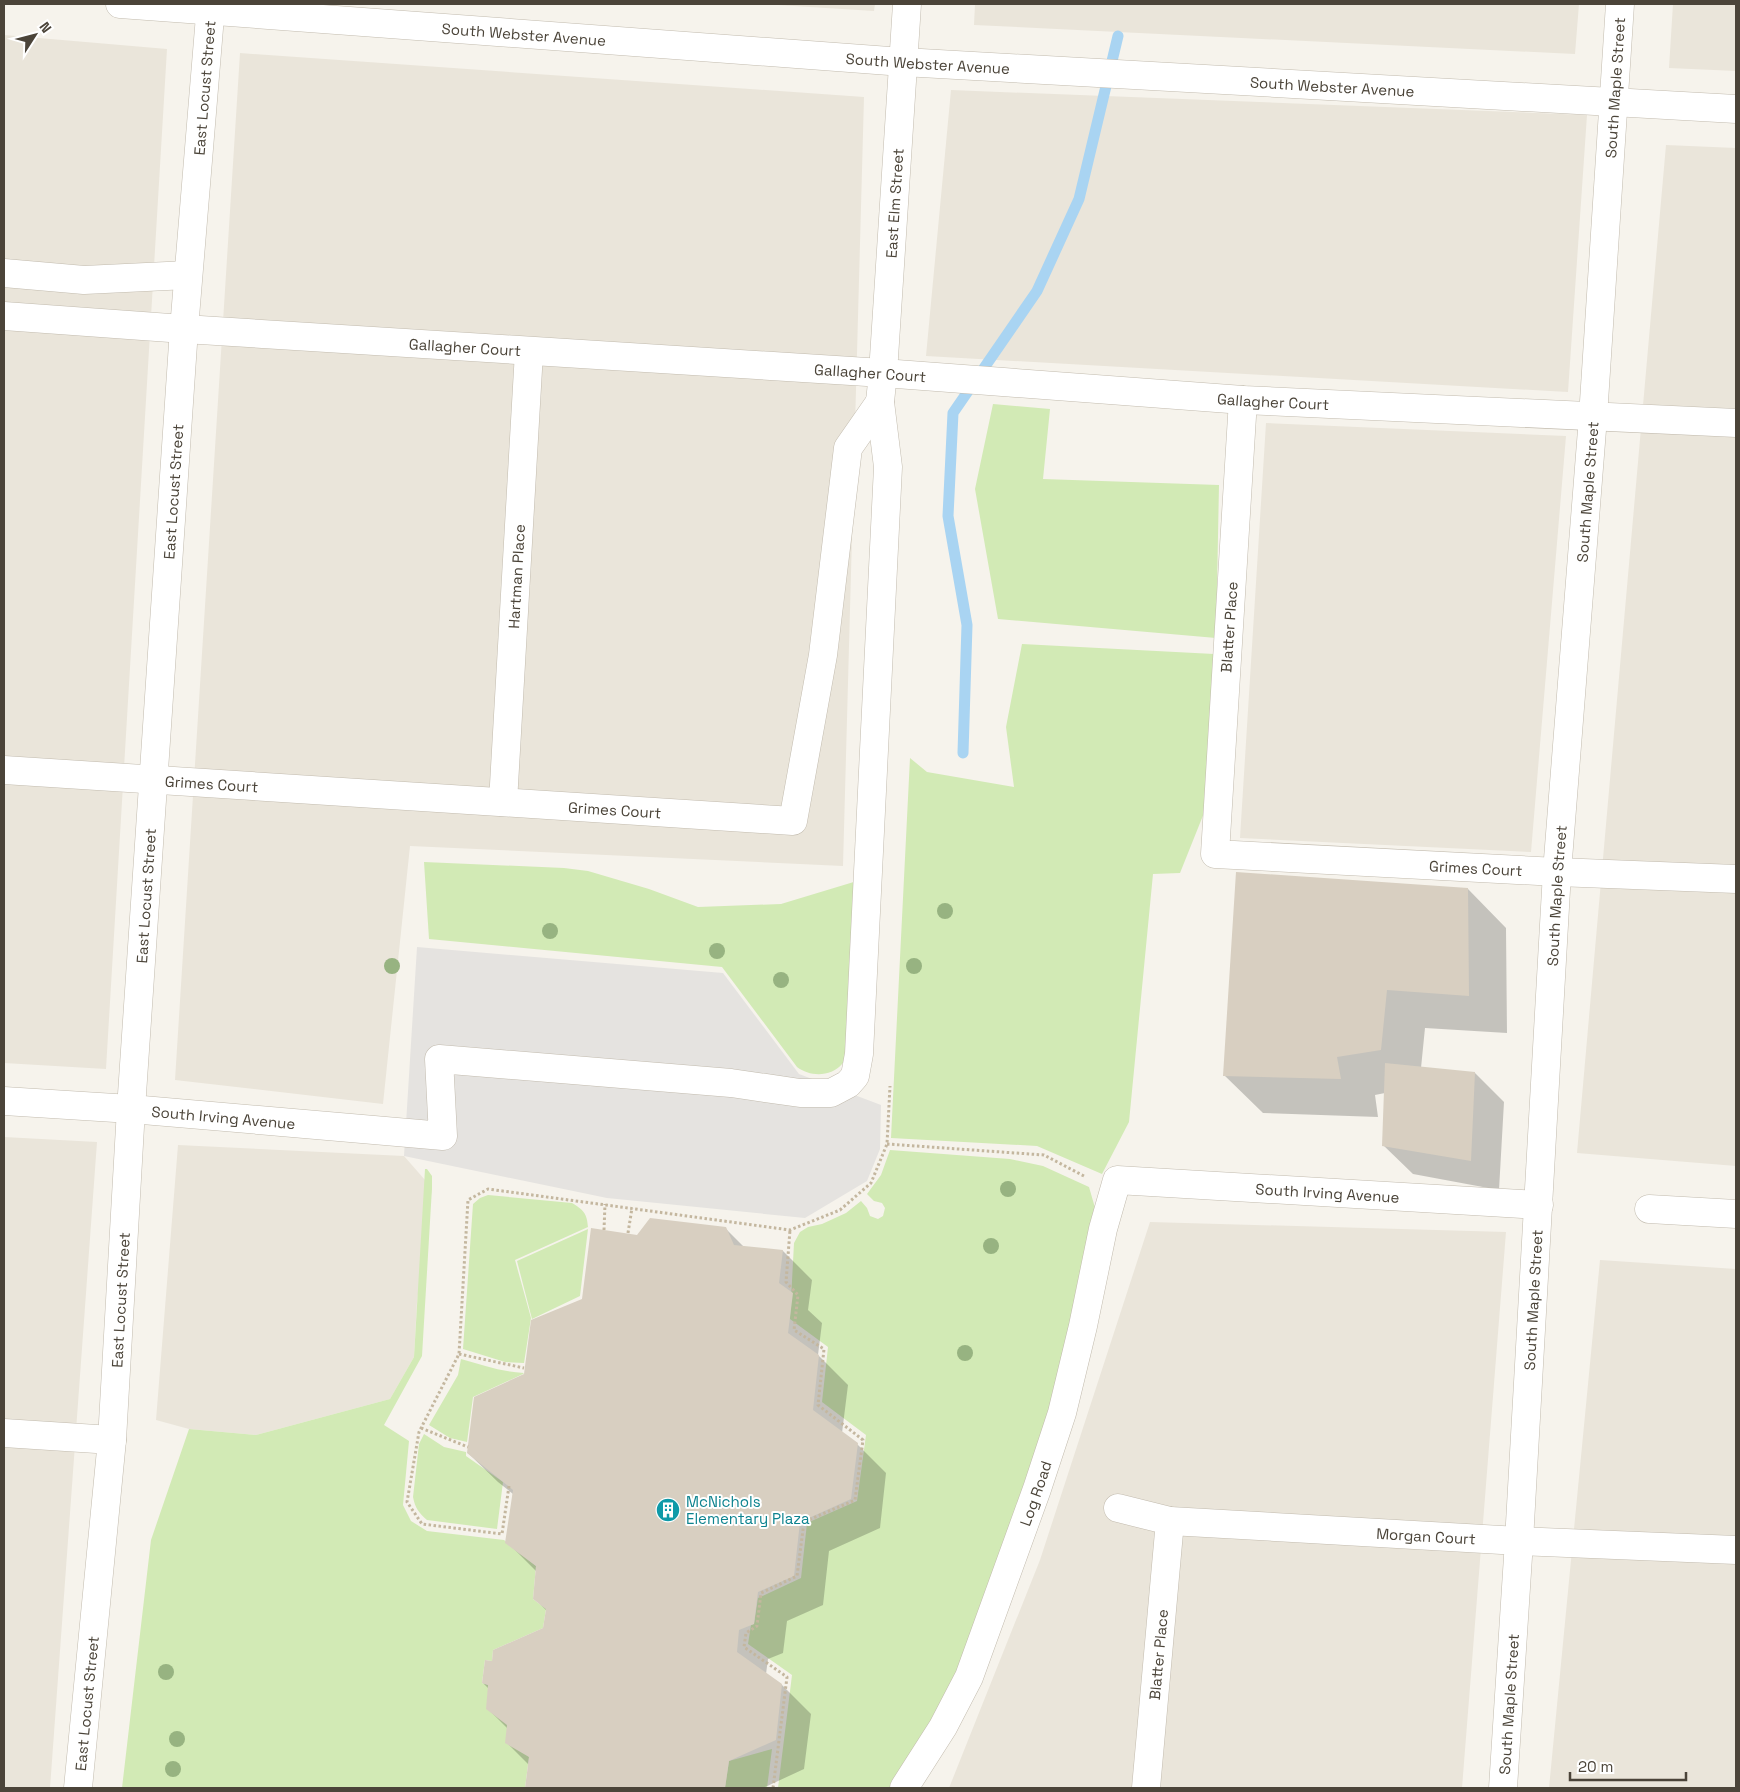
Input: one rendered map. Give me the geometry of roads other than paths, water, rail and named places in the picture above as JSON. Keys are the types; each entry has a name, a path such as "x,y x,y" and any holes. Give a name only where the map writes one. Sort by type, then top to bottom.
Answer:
{"street":[{"name":"South Webster Avenue","path":"120,4 211,7 903,62 1736,109"},
{"name":"East Elm Street","path":"443,1136 439,1060 731,1083 800,1094 831,1093 848,1084 855,1076 860,1054 888,467 880,402 908,4"},
{"name":"South Maple Street","path":"1503,1788 1539,1205 1557,872 1594,416 1620,4"},
{"name":"East Locust Street","path":"78,1788 112,1440 131,1110 184,329 211,7"},
{"path":"4,273 84,280 188,274"},
{"name":"Gallagher Court","path":"4,316 530,352 883,373 1243,400 1736,423"},
{"name":"Hartman Place","path":"503,802 530,352"},
{"name":"Blatter Place","path":"1215,854 1243,400"},
{"name":"Grimes Court","path":"4,770 793,821 823,655 848,448 880,402"},
{"name":"Grimes Court","path":"1215,854 1557,872 1736,879"},
{"name":"South Irving Avenue","path":"4,1101 443,1136"},
{"name":"South Irving Avenue","path":"1115,1187 1539,1205"},
{"name":"Log Road","path":"904,1788 943,1727 969,1677 1037,1489 1062,1413 1083,1326 1103,1229 1115,1187"},
{"path":"1650,1209 1736,1214"},
{"path":"4,1433 112,1440"},
{"name":"Morgan Court","path":"1118,1508 1170,1521 1519,1541 1736,1550"},
{"name":"Blatter Place","path":"1146,1788 1170,1521"}],"waterway":[{"path":"963,753 967,625 948,516 953,413 1037,291 1079,199 1118,36"}],"place":[{"name":"McNichols Elementary Plaza","path":"668,1510"}]}
